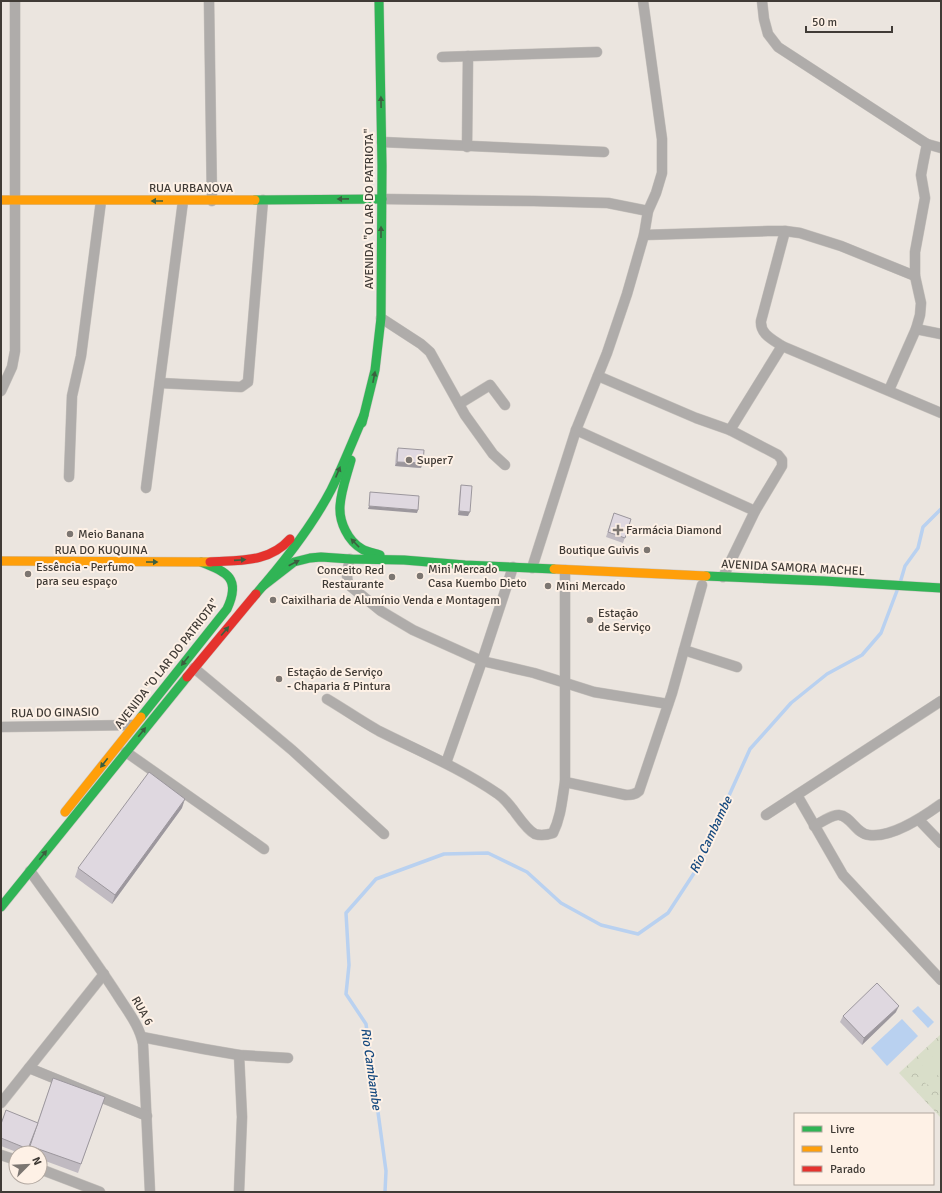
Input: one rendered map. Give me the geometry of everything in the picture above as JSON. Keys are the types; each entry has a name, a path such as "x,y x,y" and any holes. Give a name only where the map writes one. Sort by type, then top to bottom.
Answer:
{"main road":[{"name":"AVENIDA \"O LAR DO PATRIOTA\"","path":"379,1 382,142 381,318 375,370 341,499 340,510 341,518 348,535 361,549 371,553 404,560"},
{"name":"RUA URBANOVA","path":"1,200 212,201 382,199"},
{"name":"AVENIDA \"O LAR DO PATRIOTA\"","path":"1,907 194,668 263,586 304,533 331,490 364,415"},
{"name":"AVENIDA \"O LAR DO PATRIOTA\"","path":"201,562 255,558 266,556 275,552 284,547 331,490"},
{"path":"263,586 294,562 310,558 321,557 404,560"},
{"name":"AVENIDA SAMORA MACHEL","path":"404,560 465,565 824,581 941,588"},
{"name":"RUA DO KUQUINA","path":"1,561 201,562"},
{"name":"AVENIDA \"O LAR DO PATRIOTA\"","path":"59,819 227,609 234,589 233,583 222,570 201,562"}],"street":[{"path":"1,391 12,367 15,351 15,1"},
{"path":"210,1 212,201"},
{"path":"532,568 576,430 598,376 627,294 644,235 648,211 656,193 662,173 662,140 643,1"},
{"path":"762,1 764,19 768,34 778,47 927,144 941,148"},
{"path":"442,57 597,52"},
{"path":"467,147 468,56"},
{"path":"382,142 604,152"},
{"path":"889,390 916,329 920,315 921,303 915,276 915,252 925,198 921,175 927,144"},
{"path":"382,199 608,203 648,211"},
{"path":"160,383 241,387 248,382 263,200"},
{"path":"69,477 72,396 81,356 101,201"},
{"path":"146,488 183,201"},
{"path":"644,235 785,231 800,233 841,246 915,276"},
{"path":"785,231 761,321 762,330 767,336 782,346 941,413"},
{"path":"381,318 421,344 430,352 465,415 493,454 505,465"},
{"path":"916,329 941,334"},
{"path":"730,430 782,346"},
{"path":"598,376 696,418 730,430 778,455 782,460 782,466 755,511 723,577"},
{"path":"459,404 490,385 505,405"},
{"path":"576,430 755,511"},
{"path":"350,559 346,575 349,585 381,610 413,630 482,661 534,674 594,692 668,704"},
{"path":"446,763 513,567"},
{"path":"327,699 378,730 446,763 498,794 536,834 545,835 553,833 560,813 565,782 565,570"},
{"path":"565,782 626,795 636,794 639,791 668,704 702,585"},
{"path":"684,650 737,667"},
{"path":"194,668 292,750 384,834"},
{"path":"766,815 941,701"},
{"name":"RUA DO GINASIO","path":"2,728 133,725"},
{"path":"126,752 264,849"},
{"path":"797,794 843,875 941,980"},
{"path":"814,826 834,816 840,815 861,833 880,835 894,831 919,820 941,804"},
{"path":"919,820 941,843"},
{"name":"RUA 6","path":"30,871 104,974 142,1036 150,1192"},
{"path":"1,1103 104,974"},
{"path":"142,1036 239,1055 288,1058"},
{"path":"239,1055 242,1117 239,1192"},
{"path":"29,1068 147,1116"},
{"path":"48,1172 100,1192"}],"green space":[{"path":"941,1034 941,1118 899,1073"},
{"path":"941,1048 941,1072 927,1085 915,1072"}],"water":[{"path":"918,1006 934,1022 928,1028 912,1011"},
{"path":"902,1019 918,1036 887,1066 871,1048"}],"building":[{"path":"398,448 424,450 423,463 397,462"},
{"path":"461,485 472,486 470,512 459,511"},
{"path":"370,492 419,496 418,510 369,506"},
{"name":"Farmácia Diamond","path":"614,513 631,519 625,538 608,532"},
{"path":"149,772 185,799 115,895 78,868"},
{"path":"877,983 899,1006 864,1038 843,1016"},
{"path":"53,1078 105,1097 81,1164 48,1152 48,1145 30,1145"},
{"path":"6,1110 38,1123 30,1145 18,1145 1,1138 1,1124"}],"waterway":[{"name":"Rio Cambambe","path":"900,583 905,566 918,548 923,527 941,509"},
{"name":"Rio Cambambe","path":"385,1192 386,1171 366,1024 346,994 349,965 346,913 376,879 444,854 488,853 527,872 561,903 601,925 638,934 668,913 700,864 750,749 791,703 827,674 862,655 881,633 898,588"}],"traffic: fast":[{"path":"362,423 375,370 381,318 382,166 379,1"},
{"path":"255,200 382,199"},
{"path":"256,594 277,570 315,518 340,472 364,415"},
{"path":"351,460 343,488 340,506 343,525 357,546 366,551 380,555"},
{"path":"263,586 294,562 321,557 404,560 465,565 554,569"},
{"path":"141,717 227,609 231,599 233,590 232,584 225,573 201,562"},
{"path":"706,576 941,588"},
{"path":"1,907 187,677"}],"traffic: slow":[{"path":"1,200 255,200"},
{"path":"1,561 210,562"},
{"path":"554,569 706,576"},
{"path":"65,812 141,717"}],"traffic: jam":[{"path":"210,562 253,559 273,552 282,547 290,539"},
{"path":"187,677 256,594"}],"place":[{"name":"Super7","path":"409,460"},
{"name":"Farmácia Diamond","path":"618,530"},
{"name":"Meio Banana","path":"70,534"},
{"name":"Boutique Guivis","path":"647,550"},
{"name":"Essência - Perfumo para seu espaço","path":"28,574"},
{"name":"Mini Mercado Casa Kuembo Dieto","path":"420,576"},
{"name":"Conceito Red Restaurante","path":"392,577"},
{"name":"Mini Mercado","path":"548,586"},
{"name":"Caixilharia de Alumínio Venda e Montagem","path":"273,600"},
{"name":"Estação de Serviço","path":"590,620"},
{"name":"Estação de Serviço - Chaparia & Pintura","path":"279,679"}]}
